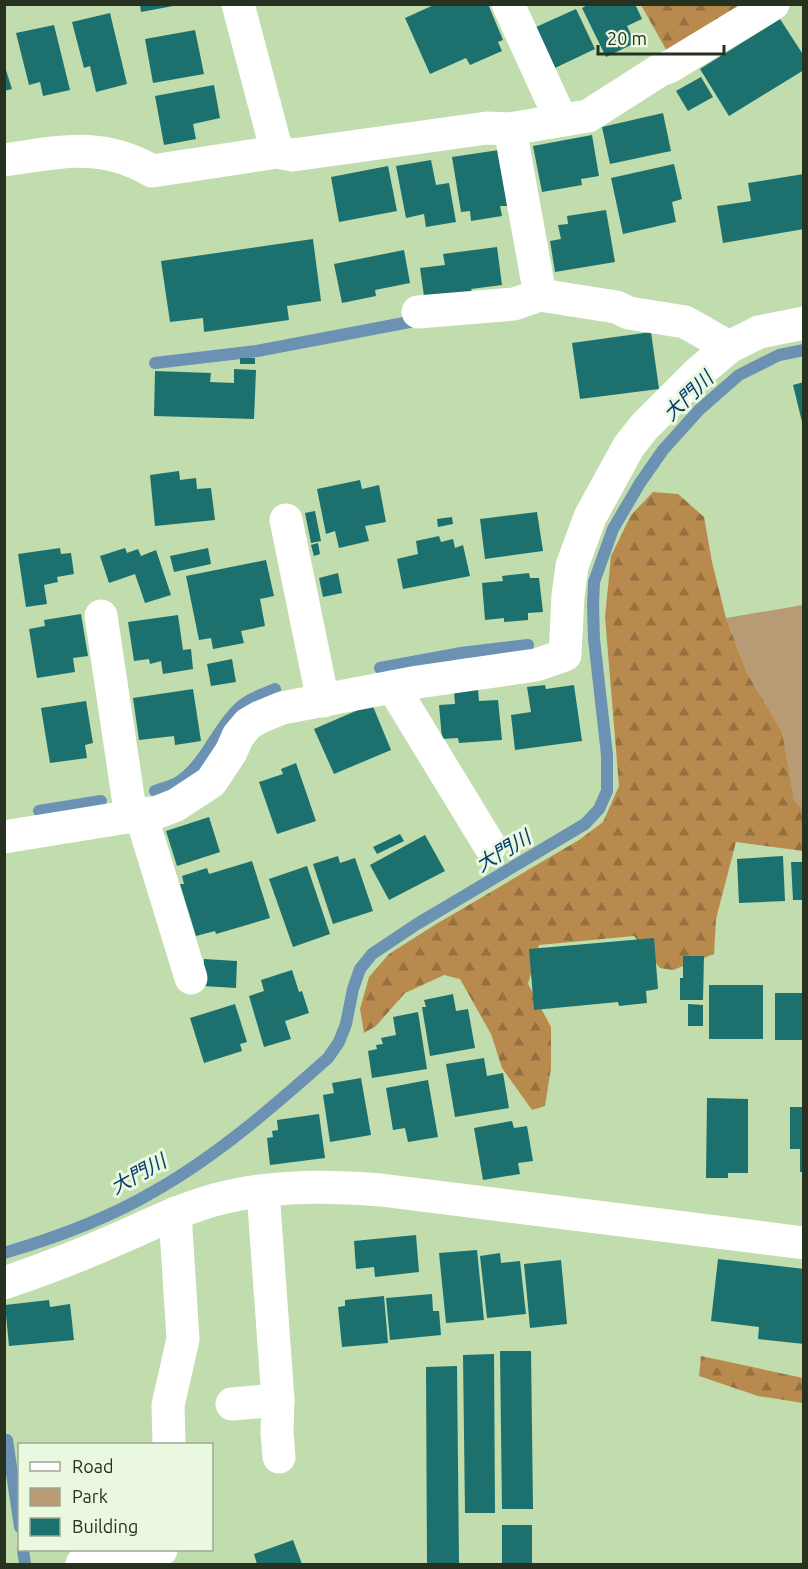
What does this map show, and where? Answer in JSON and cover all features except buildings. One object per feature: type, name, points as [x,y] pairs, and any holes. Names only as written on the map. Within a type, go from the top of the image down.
[{"type":"street","points":[[238,4],[277,152]]},
{"type":"street","points":[[508,4],[561,120]]},
{"type":"street","points":[[4,160],[74,150],[95,150],[139,163],[153,171],[277,152],[292,155],[487,128],[510,129],[588,116],[660,70],[669,67],[773,4]]},
{"type":"street","points":[[510,129],[540,295]]},
{"type":"street","points":[[418,312],[514,304],[540,295],[616,307],[629,313],[685,322],[729,347]]},
{"type":"street","points":[[4,837],[136,816],[176,806],[211,782],[231,752],[238,736],[248,724],[282,708],[393,687],[536,665],[565,655],[572,566],[590,517],[628,446],[698,373],[729,347],[759,332],[804,323]]},
{"type":"street","points":[[286,520],[323,701]]},
{"type":"street","points":[[101,616],[136,816],[191,978]]},
{"type":"street","points":[[393,687],[490,846]]},
{"type":"street","points":[[4,1283],[57,1265],[175,1213],[225,1198],[263,1191],[332,1186],[381,1190],[804,1243]]},
{"type":"street","points":[[263,1191],[278,1400],[279,1457]]},
{"type":"street","points":[[169,1443],[168,1405],[183,1339],[175,1213]]},
{"type":"street","points":[[232,1404],[278,1400]]},
{"type":"street","points":[[82,1564],[155,1551]]},
{"type":"green space","points":[[641,5],[748,5],[668,53]]},
{"type":"green space","points":[[653,492],[678,494],[704,517],[726,618],[748,675],[782,731],[794,800],[803,810],[803,851],[736,842],[716,919],[714,954],[673,970],[660,968],[634,936],[539,945],[528,984],[551,1027],[551,1068],[545,1106],[532,1110],[502,1068],[491,1034],[460,979],[444,975],[405,993],[376,1026],[364,1033],[360,1009],[369,977],[389,954],[579,840],[603,822],[619,786],[605,617],[611,556],[631,515]]},
{"type":"green space","points":[[803,605],[803,810],[794,801],[782,731],[748,675],[726,618]]},
{"type":"green space","points":[[701,1356],[803,1378],[803,1403],[758,1396],[699,1376]]},
{"type":"waterway","points":[[155,363],[257,351],[420,320]]},
{"type":"waterway","name":"大門川","points":[[4,1253],[61,1234],[117,1211],[200,1163],[266,1112],[328,1058],[339,1042],[346,1024],[353,989],[360,969],[372,954],[417,924],[585,824],[599,809],[607,791],[607,755],[594,639],[594,582],[613,529],[663,450],[699,410],[739,375],[779,355],[804,350]]},
{"type":"waterway","points":[[380,668],[461,653],[528,645]]},
{"type":"waterway","points":[[155,791],[187,776],[242,705],[275,689]]},
{"type":"waterway","points":[[39,811],[101,801]]},
{"type":"waterway","points":[[7,1440],[18,1514]]},
{"type":"waterway","points":[[23,1551],[25,1564]]}]
